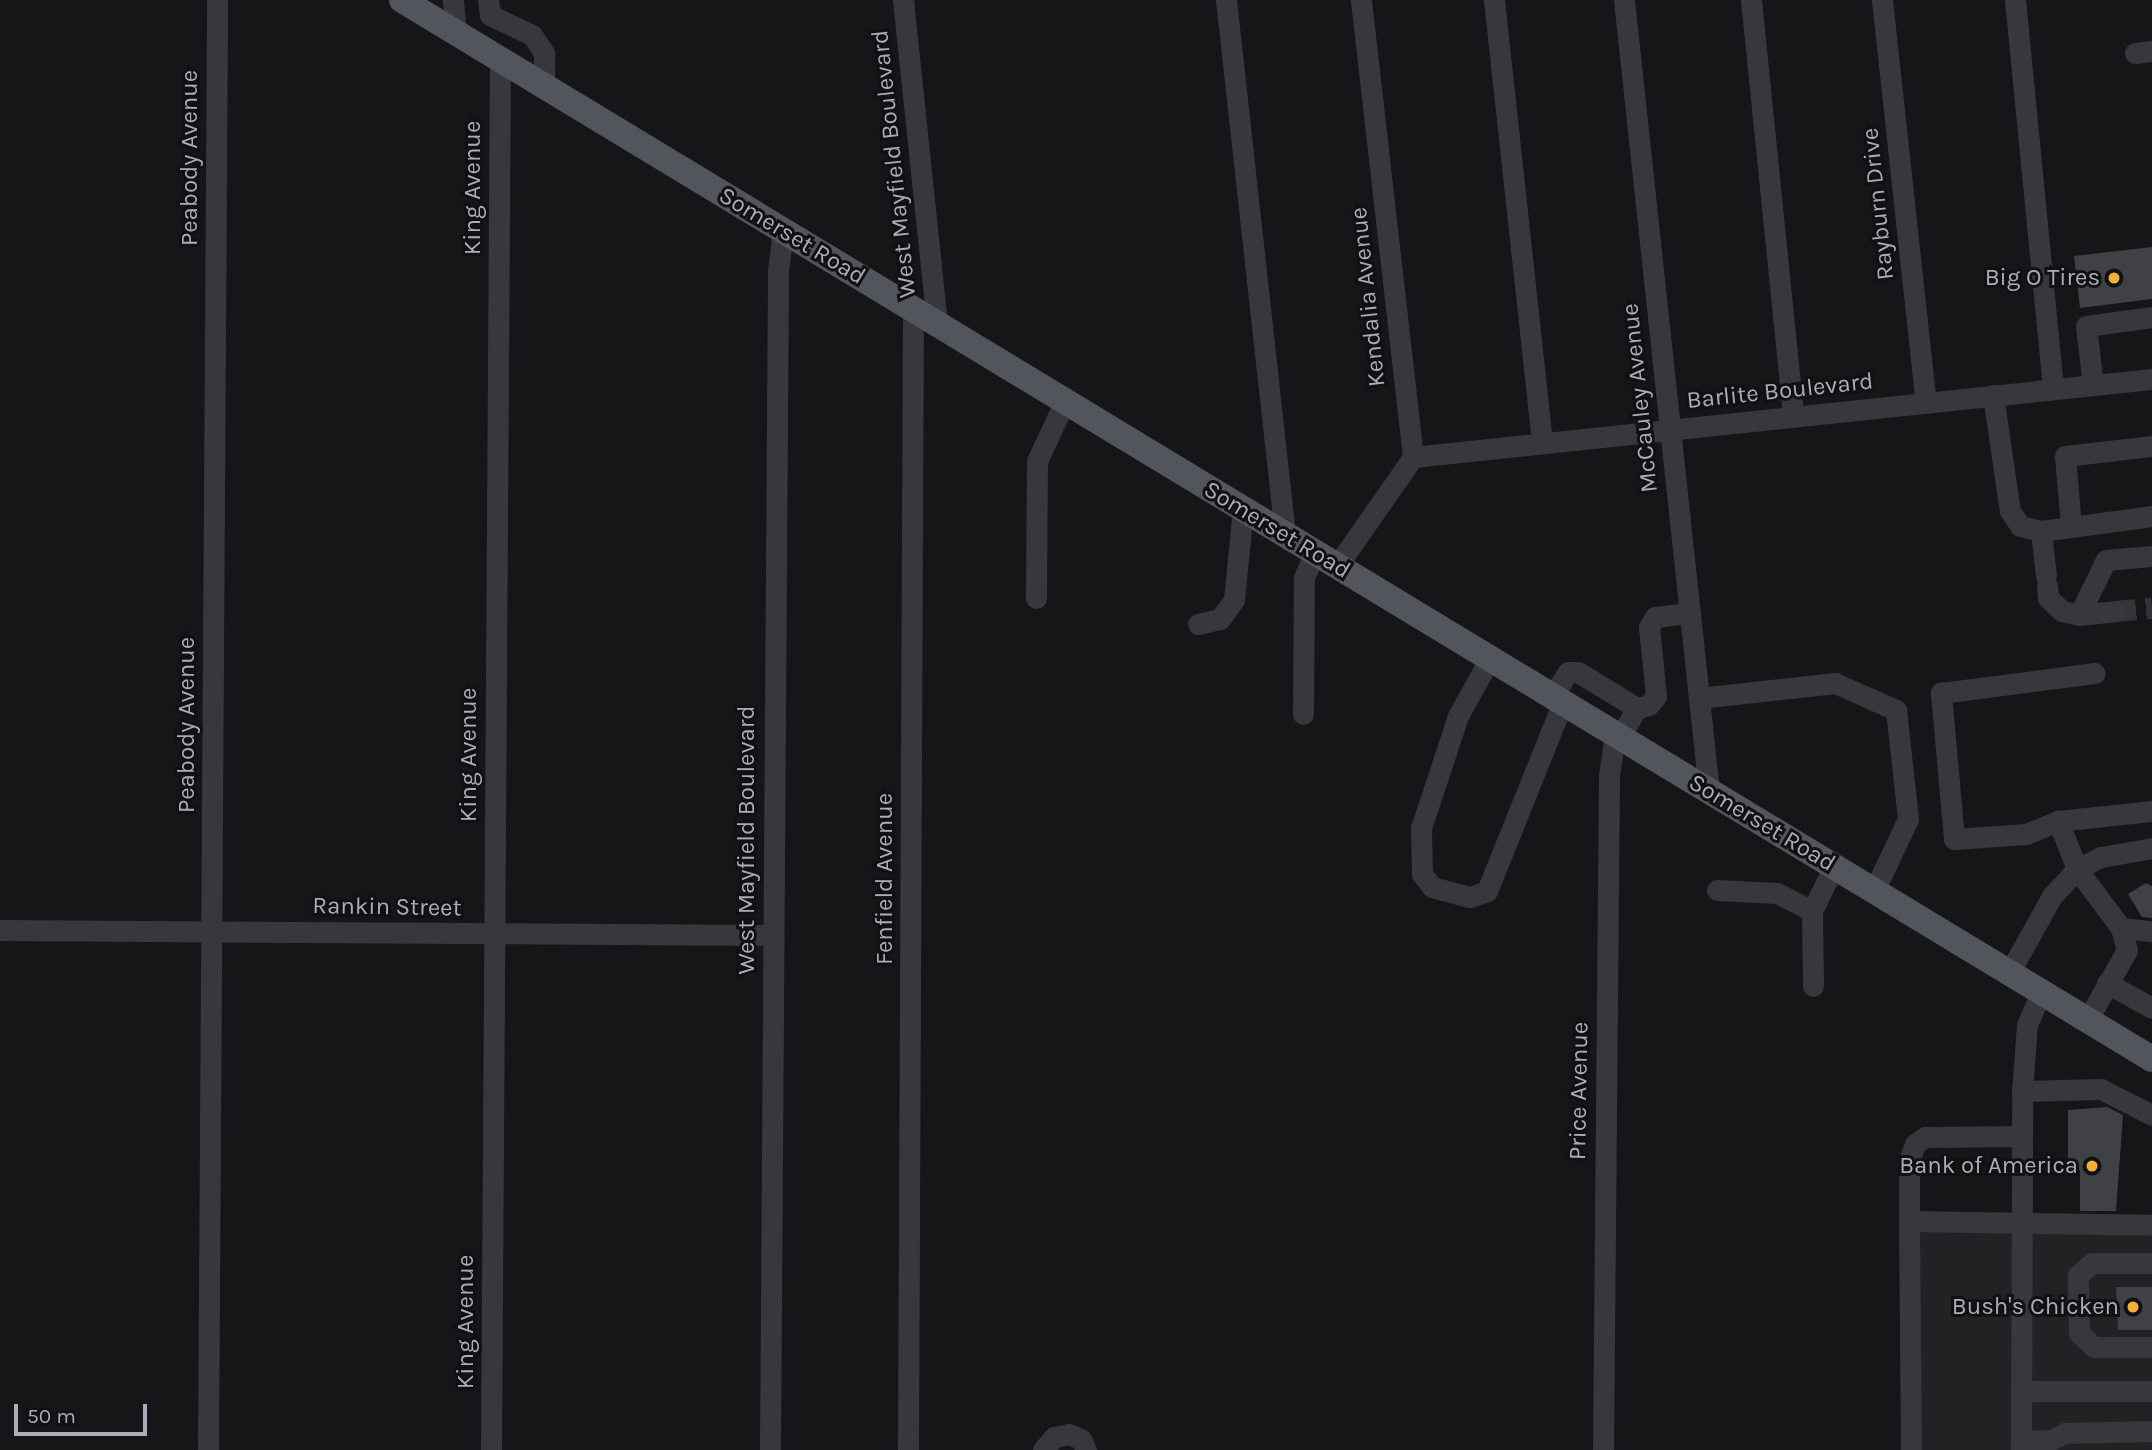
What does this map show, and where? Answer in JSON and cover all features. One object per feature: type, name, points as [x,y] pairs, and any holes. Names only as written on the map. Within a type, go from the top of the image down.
[{"type":"main road","name":"Somerset Road","points":[[402,0],[2152,1059]]},
{"type":"street","name":"Peabody Avenue","points":[[208,1450],[217,0]]},
{"type":"street","points":[[453,0],[456,33]]},
{"type":"street","points":[[488,0],[490,16],[532,35],[544,53],[544,86]]},
{"type":"street","name":"West Mayfield Boulevard","points":[[903,0],[937,323]]},
{"type":"street","points":[[1226,0],[1285,534]]},
{"type":"street","name":"Kendalia Avenue","points":[[1362,0],[1413,457]]},
{"type":"street","points":[[1494,0],[1542,442]]},
{"type":"street","name":"McCauley Avenue","points":[[1624,0],[1709,791]]},
{"type":"street","points":[[1751,0],[1793,416]]},
{"type":"street","name":"Rayburn Drive","points":[[1882,0],[1926,402]]},
{"type":"street","points":[[2015,0],[2053,389]]},
{"type":"street","name":"King Avenue","points":[[491,1450],[500,60]]},
{"type":"street","name":"West Mayfield Boulevard","points":[[769,1450],[778,271],[783,230]]},
{"type":"street","name":"Fenfield Avenue","points":[[908,1450],[913,309]]},
{"type":"street","points":[[2092,385],[2086,326],[2152,317]]},
{"type":"street","name":"Barlite Boulevard","points":[[1413,457],[2152,379]]},
{"type":"street","points":[[1993,395],[2010,511],[2020,526],[2041,531],[2152,516]]},
{"type":"street","points":[[1036,598],[1037,461],[1065,401]]},
{"type":"street","points":[[2071,526],[2065,456],[2152,446]]},
{"type":"street","points":[[1303,714],[1304,579],[1326,559],[1413,457]]},
{"type":"street","points":[[1198,624],[1220,619],[1234,600],[1243,509]]},
{"type":"street","points":[[2041,531],[2048,598],[2079,615],[2115,611]]},
{"type":"street","points":[[2079,615],[2106,560],[2152,556]]},
{"type":"street","points":[[1617,735],[1637,708],[1656,696],[1649,626],[1656,617],[1690,613]]},
{"type":"street","points":[[1490,658],[1458,716],[1421,828],[1422,874],[1432,887],[1470,897],[1487,891],[1568,672],[1578,671],[1637,708]]},
{"type":"street","points":[[2095,674],[1941,693],[1954,839],[2026,834],[2058,821],[2152,811]]},
{"type":"street","points":[[1699,698],[1835,683],[1896,710],[1908,819],[1874,891]]},
{"type":"street","name":"Price Avenue","points":[[1604,1450],[1609,776],[1617,735]]},
{"type":"street","points":[[2058,821],[2077,869],[2121,928],[2127,950],[2088,1019]]},
{"type":"street","points":[[2009,973],[2052,896],[2077,869],[2101,857],[2152,848]]},
{"type":"street","points":[[1813,986],[1812,911],[1834,866]]},
{"type":"street","points":[[1717,890],[1777,893],[1812,911]]},
{"type":"street","points":[[2121,928],[2152,932]]},
{"type":"street","name":"Rankin Street","points":[[0,930],[773,935]]},
{"type":"street","points":[[2107,983],[2152,1008]]},
{"type":"street","points":[[2041,992],[2027,1025],[2022,1091],[2021,1446],[2053,1445],[2065,1433],[2152,1431]]},
{"type":"street","points":[[2022,1091],[2101,1088],[2152,1115]]},
{"type":"street","points":[[1911,1450],[1909,1161],[1915,1144],[1925,1137],[2022,1136]]},
{"type":"street","points":[[1909,1221],[2145,1225]]},
{"type":"street","points":[[2152,1263],[2092,1263],[2078,1275],[2079,1334],[2094,1347],[2152,1347]]},
{"type":"street","points":[[2021,1391],[2152,1391]]},
{"type":"street","points":[[1043,1450],[1054,1437],[1069,1434],[1081,1439],[1086,1450]]},
{"type":"shaded area","points":[[1901,1229],[2152,1230],[2152,1450],[1907,1450]]},
{"type":"building","name":"Big O Tires","points":[[2152,247],[2152,299],[2080,308],[2074,256]]},
{"type":"building","points":[[2146,883],[2152,886],[2152,918],[2142,917],[2128,894]]},
{"type":"building","name":"Bank of America","points":[[2107,1107],[2123,1115],[2116,1211],[2080,1211],[2080,1170],[2068,1170],[2068,1110]]},
{"type":"building","name":"Bush's Chicken","points":[[2116,1287],[2152,1287],[2152,1330],[2118,1330]]},
{"type":"tunnel","points":[[2115,611],[2152,608]]},
{"type":"place","name":"Big O Tires","points":[[2114,278]]},
{"type":"place","name":"Bank of America","points":[[2092,1166]]},
{"type":"place","name":"Bush's Chicken","points":[[2133,1307]]}]
